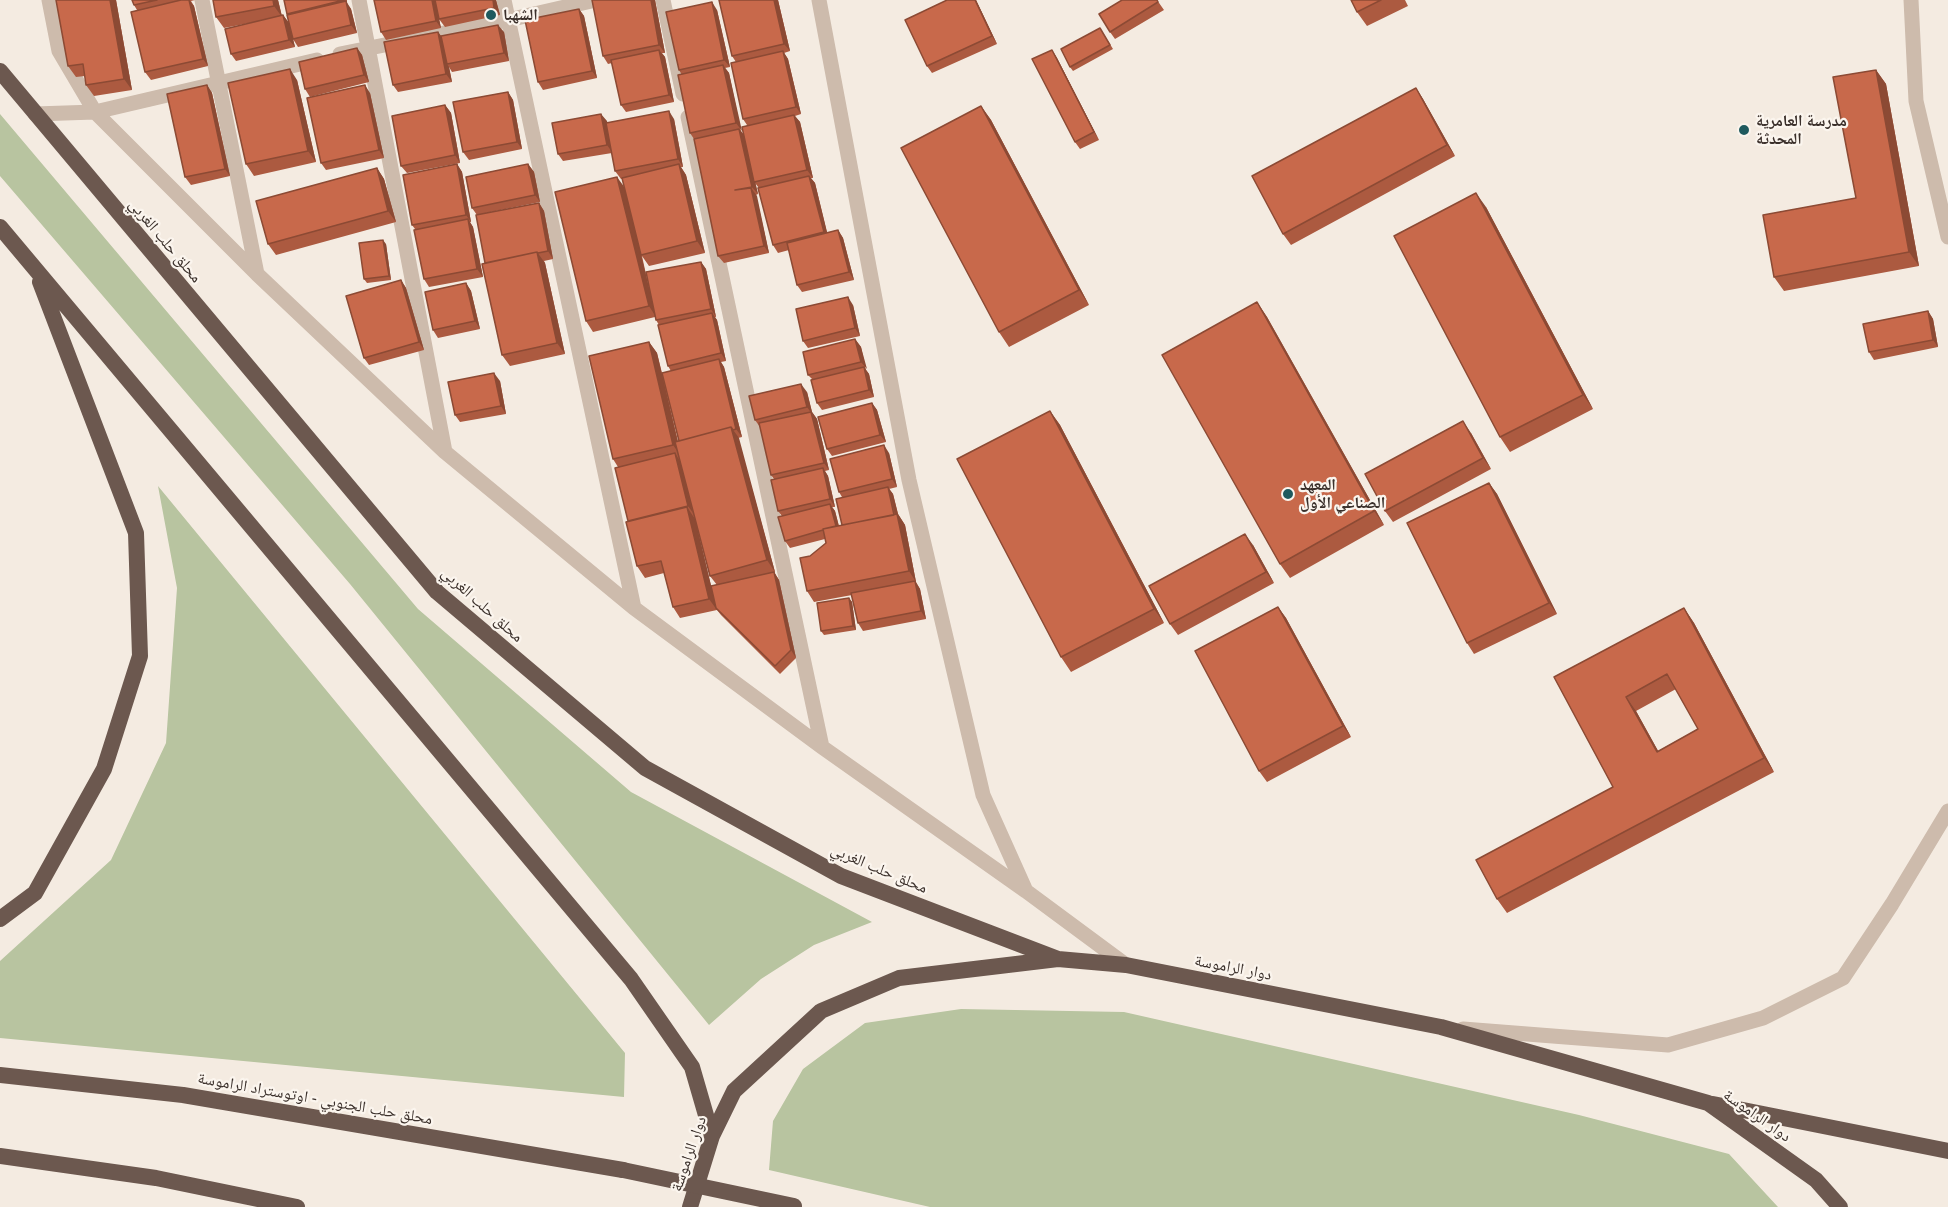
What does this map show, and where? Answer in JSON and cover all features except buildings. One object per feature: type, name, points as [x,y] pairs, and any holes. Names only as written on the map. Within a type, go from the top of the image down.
[{"type":"highway","name":"محلق حلب الغربي","points":[[0,71],[437,592],[645,768],[842,876],[1058,959]]},
{"type":"highway","points":[[0,227],[631,979],[692,1067],[712,1136]]},
{"type":"highway","points":[[0,919],[35,893],[104,769],[140,656],[136,533],[35,270]]},
{"type":"highway","name":"دوار الراموسة","points":[[690,1207],[712,1136],[734,1091],[821,1011],[899,978],[1058,959],[1126,964],[1441,1027],[1708,1103],[1816,1180],[1840,1207]]},
{"type":"highway","name":"محلق حلب الجنوبي - اوتوستراد الراموسة","points":[[0,1075],[183,1095],[622,1170],[796,1207]]},
{"type":"highway","points":[[1708,1103],[1948,1151]]},
{"type":"highway","points":[[0,1156],[156,1178],[297,1207]]},
{"type":"street","points":[[49,0],[59,51],[95,112],[257,274],[445,452],[634,608],[822,747],[1126,964]]},
{"type":"street","points":[[202,0],[257,274]]},
{"type":"street","points":[[359,0],[445,452]]},
{"type":"street","points":[[504,0],[634,608]]},
{"type":"street","points":[[34,114],[95,112],[368,47],[508,20],[596,0]]},
{"type":"street","points":[[663,0],[822,747]]},
{"type":"street","points":[[819,0],[914,503],[983,795],[1026,891]]},
{"type":"street","points":[[1911,0],[1916,101],[1948,237]]},
{"type":"street","points":[[1441,1027],[1668,1045],[1763,1018],[1843,978],[1892,904],[1948,811]]},
{"type":"green space","points":[[0,114],[418,609],[631,792],[872,922],[814,945],[761,979],[709,1025],[350,584],[0,176]]},
{"type":"green space","points":[[158,486],[625,1053],[624,1097],[0,1038],[0,961],[111,860],[166,743],[177,588]]},
{"type":"green space","points":[[961,1009],[1124,1012],[1579,1115],[1729,1154],[1778,1207],[930,1207],[769,1170],[773,1121],[803,1069],[865,1023]]},
{"type":"place","name":"الشهبا","points":[[491,15]]},
{"type":"place","name":"مدرسة العامرية المحدثة","points":[[1744,130]]},
{"type":"place","name":"المعهد الصناعي الأول","points":[[1288,494]]}]
